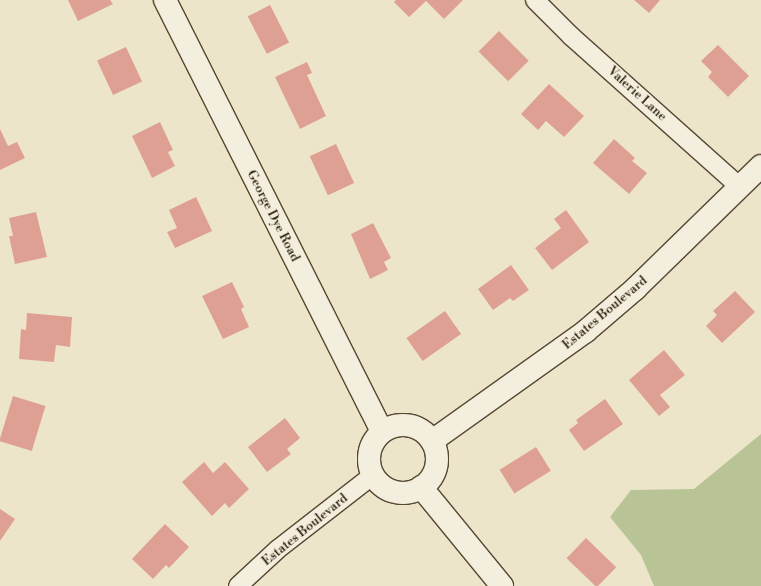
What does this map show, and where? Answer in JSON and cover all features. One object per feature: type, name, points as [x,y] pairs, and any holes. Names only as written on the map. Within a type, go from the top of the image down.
[{"type":"street","name":"George Dye Road","points":[[165,0],[382,432]]},
{"type":"street","name":"Valerie Lane","points":[[535,0],[577,41],[740,187]]},
{"type":"street","name":"Estates Boulevard","points":[[432,441],[586,331],[635,289],[761,166]]},
{"type":"street","points":[[399,425],[409,425],[426,433],[432,441],[437,461],[429,480],[421,487],[413,491],[394,492],[386,488],[373,475],[369,457],[373,443],[382,432],[399,425]]},
{"type":"street","name":"Estates Boulevard","points":[[238,586],[278,549],[373,475]]},
{"type":"street","points":[[421,487],[502,586]]},
{"type":"green space","points":[[761,434],[761,586],[654,586],[641,555],[610,517],[631,490],[694,489]]},
{"type":"building","points":[[68,0],[110,0],[113,4],[78,21]]},
{"type":"building","points":[[396,0],[463,0],[444,19],[426,1],[409,17],[394,2]]},
{"type":"building","points":[[634,0],[660,0],[649,13]]},
{"type":"building","points":[[270,5],[289,42],[267,54],[248,16]]},
{"type":"building","points":[[499,31],[529,61],[508,81],[478,52]]},
{"type":"building","points":[[718,45],[749,76],[728,97],[708,77],[712,72],[701,61]]},
{"type":"building","points":[[126,47],[142,81],[113,95],[97,61]]},
{"type":"building","points":[[307,62],[312,73],[307,75],[326,116],[300,129],[275,77]]},
{"type":"building","points":[[549,84],[584,116],[564,137],[546,121],[538,130],[521,114]]},
{"type":"building","points":[[160,122],[173,150],[168,152],[175,166],[152,178],[132,136]]},
{"type":"building","points":[[0,129],[8,146],[17,142],[25,158],[0,170]]},
{"type":"building","points":[[614,139],[635,158],[632,161],[647,173],[629,194],[593,163]]},
{"type":"building","points":[[336,144],[354,183],[328,195],[310,156]]},
{"type":"building","points":[[196,197],[212,231],[175,248],[167,232],[177,228],[169,210]]},
{"type":"building","points":[[566,210],[589,242],[552,270],[535,248],[561,228],[554,219]]},
{"type":"building","points":[[36,212],[47,257],[15,264],[9,236],[13,236],[9,218]]},
{"type":"building","points":[[373,223],[391,258],[384,262],[388,270],[370,279],[351,234]]},
{"type":"building","points":[[511,265],[529,290],[513,301],[510,298],[493,310],[478,289]]},
{"type":"building","points":[[232,282],[244,307],[241,309],[249,327],[223,339],[202,296]]},
{"type":"building","points":[[735,291],[755,312],[722,343],[706,326],[717,315],[713,311]]},
{"type":"building","points":[[445,311],[461,334],[423,361],[406,338]]},
{"type":"building","points":[[27,313],[72,317],[70,347],[56,345],[54,362],[19,359],[21,329],[26,330]]},
{"type":"building","points":[[664,350],[685,375],[660,395],[670,407],[659,416],[629,380]]},
{"type":"building","points":[[13,396],[46,406],[32,451],[0,441]]},
{"type":"building","points":[[605,399],[623,424],[584,451],[569,430],[578,423],[576,420]]},
{"type":"building","points":[[285,418],[300,438],[287,449],[291,454],[267,472],[248,447]]},
{"type":"building","points":[[536,447],[551,471],[514,494],[500,470]]},
{"type":"building","points":[[204,462],[213,473],[225,462],[249,489],[229,508],[225,503],[212,516],[182,482]]},
{"type":"building","points":[[0,509],[15,519],[0,541]]},
{"type":"building","points":[[165,524],[189,547],[169,568],[166,565],[153,579],[132,559]]},
{"type":"building","points":[[586,538],[616,567],[598,586],[595,586],[567,558]]}]
